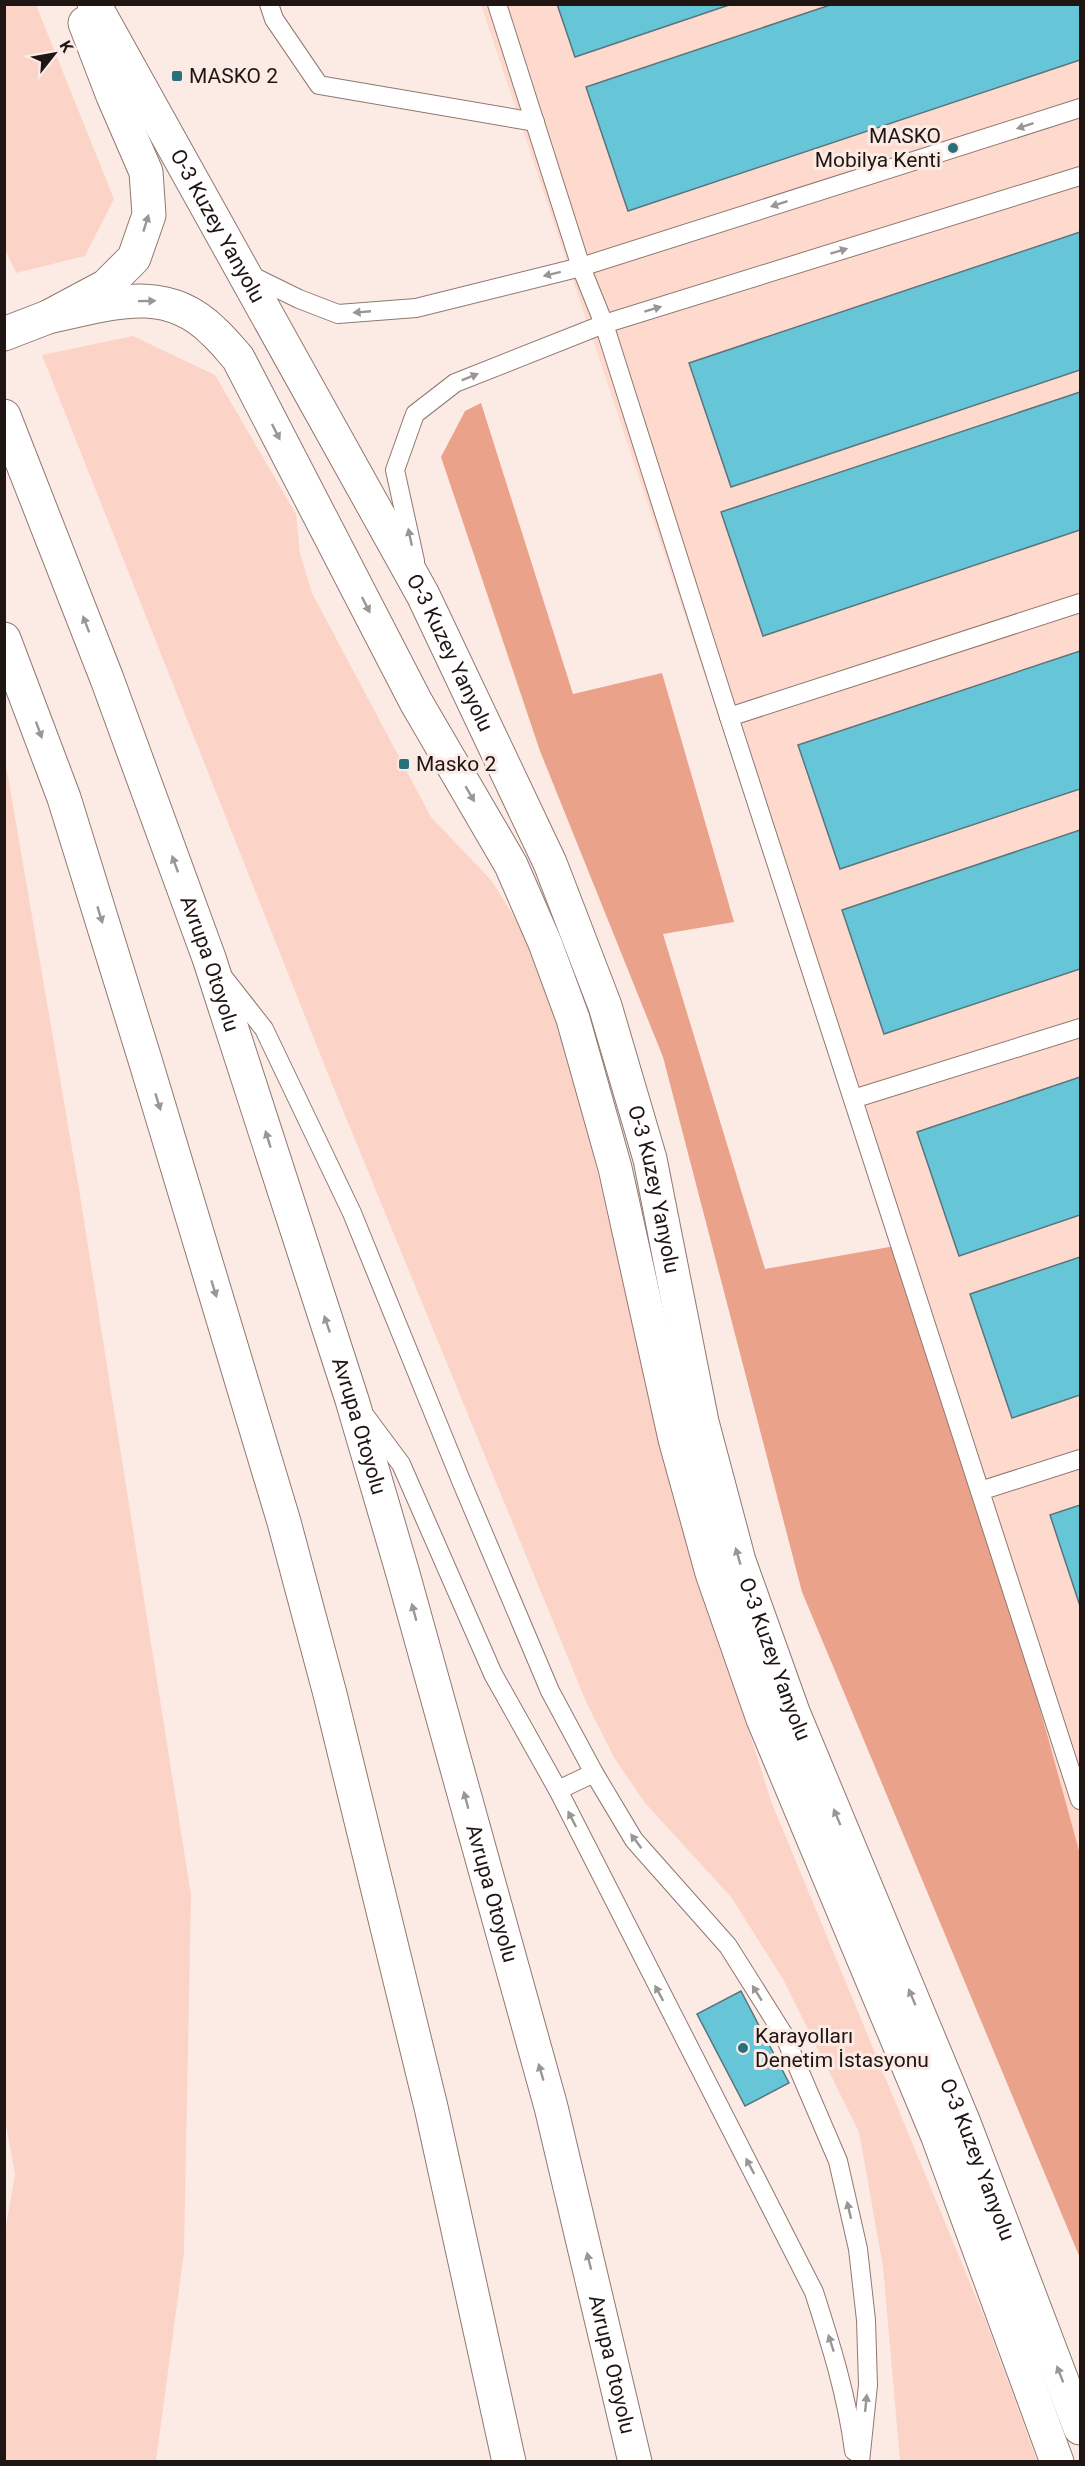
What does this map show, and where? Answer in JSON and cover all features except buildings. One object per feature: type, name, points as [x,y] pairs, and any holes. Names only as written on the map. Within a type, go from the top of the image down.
[{"type":"main road","points":[[4,334],[48,317],[106,286],[134,258],[149,215],[146,172],[113,96],[78,4]]},
{"type":"main road","name":"O-3 Kuzey Yanyolu","points":[[94,4],[423,595],[550,863],[605,1005],[650,1159],[702,1422],[739,1561],[793,1712],[964,2122],[1080,2428]]},
{"type":"main road","name":"O-3 Kuzey Yanyolu","points":[[48,317],[126,301],[158,300],[183,309],[212,329],[238,358],[416,702],[511,865],[545,944],[573,1019],[615,1168],[675,1439],[712,1573],[763,1719],[938,2137],[1057,2462]]},
{"type":"main road","name":"Avrupa Otoyolu","points":[[4,416],[107,679],[209,958],[352,1400],[403,1574],[551,2107],[635,2462]]},
{"type":"main road","points":[[4,639],[20,675],[64,798],[287,1533],[330,1694],[428,2095],[509,2462]]},
{"type":"lane","points":[[269,4],[273,19],[319,85],[535,122]]},
{"type":"lane","points":[[497,4],[581,267],[604,324],[1080,1800]]},
{"type":"lane","points":[[245,273],[299,299],[338,314],[416,308],[581,267],[1080,108]]},
{"type":"lane","points":[[423,595],[396,470],[416,414],[455,383],[604,324],[1080,176]]},
{"type":"lane","points":[[729,717],[1080,603]]},
{"type":"lane","points":[[209,958],[264,1029],[352,1213],[550,1691],[594,1773],[634,1840],[728,1946],[784,2035],[838,2161],[858,2249],[866,2320],[868,2385],[860,2462]]},
{"type":"lane","points":[[853,1099],[1080,1028]]},
{"type":"lane","points":[[352,1400],[401,1464],[493,1674],[558,1790],[814,2292],[837,2361],[849,2415],[855,2462]]},
{"type":"lane","points":[[980,1491],[1080,1459]]},
{"type":"lane","points":[[558,1790],[594,1773]]},
{"type":"shaded area","points":[[4,5],[36,5],[114,199],[85,256],[16,273],[4,247]]},
{"type":"shaded area","name":"MASKO Mobilya Kenti","points":[[481,5],[1080,5],[1080,1854],[993,1538]]},
{"type":"shaded area","points":[[133,336],[215,375],[296,514],[300,553],[312,593],[431,817],[491,880],[518,923],[562,1022],[669,1477],[771,1801],[985,2319],[1037,2461],[900,2461],[883,2267],[859,2132],[783,1979],[731,1897],[645,1803],[615,1759],[587,1704],[328,1074],[42,355]]},
{"type":"shaded area","points":[[481,403],[573,694],[662,673],[734,922],[663,934],[765,1269],[895,1246],[993,1538],[1080,1854],[1080,2258],[802,1592],[663,1057],[540,751],[441,457],[465,411]]},
{"type":"shaded area","points":[[5,759],[78,1183],[191,1895],[184,2252],[156,2461],[5,2461],[4,2238],[15,2174],[4,2114]]},
{"type":"place","name":"MASKO 2","points":[[177,76]]},
{"type":"place","name":"MASKO Mobilya Kenti","points":[[953,148]]},
{"type":"place","name":"Masko 2","points":[[404,764]]},
{"type":"place","name":"Karayolları Denetim İstasyonu","points":[[743,2048]]}]
